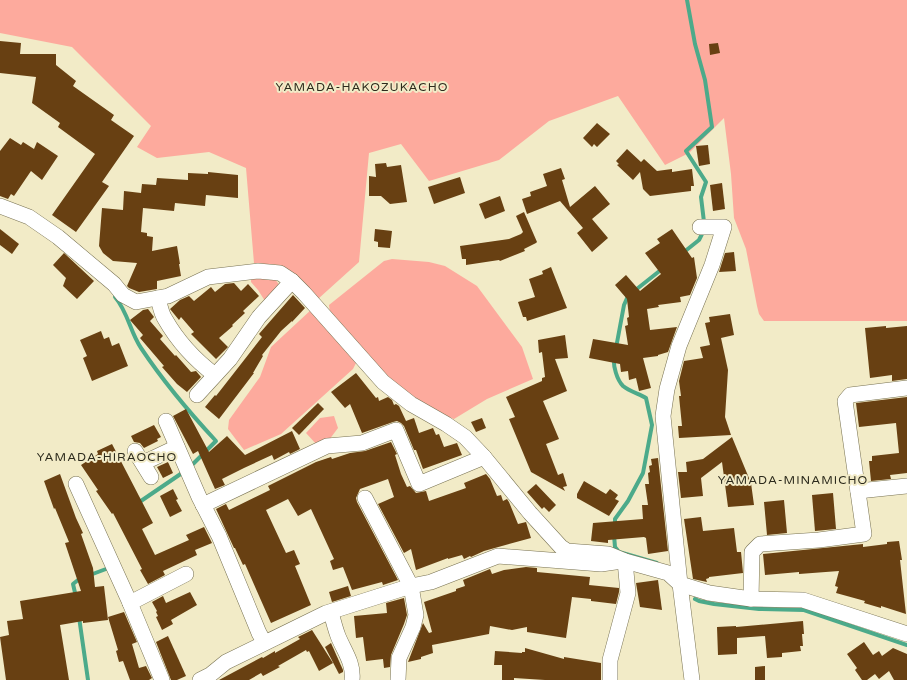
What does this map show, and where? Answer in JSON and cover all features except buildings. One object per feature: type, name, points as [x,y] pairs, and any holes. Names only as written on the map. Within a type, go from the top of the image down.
[{"type":"street","points":[[0,206],[29,217],[58,237],[114,284],[123,296],[136,302],[168,296],[208,277],[258,271],[280,273],[292,281],[304,293],[383,382],[411,404],[465,437],[484,457],[560,547],[567,551],[608,554],[625,561],[668,573],[680,584],[709,593],[751,599],[803,600],[907,634]]},
{"type":"street","points":[[692,680],[680,584],[663,416],[667,389],[679,346],[712,265],[724,226],[704,227]]},
{"type":"street","points":[[197,395],[230,359],[259,317],[292,281]]},
{"type":"street","points":[[158,298],[164,318],[180,341],[202,365],[215,375]]},
{"type":"street","points":[[751,599],[752,552],[760,544],[819,540],[864,534],[845,401],[850,395],[907,388]]},
{"type":"street","points":[[166,421],[203,505],[219,536],[264,642]]},
{"type":"street","points":[[203,505],[327,446],[362,443],[396,430],[418,484],[484,457]]},
{"type":"street","points":[[143,463],[177,447]]},
{"type":"street","points":[[135,450],[151,477]]},
{"type":"street","points":[[76,484],[130,603],[162,680]]},
{"type":"street","points":[[858,491],[907,486]]},
{"type":"street","points":[[365,498],[411,586],[416,615],[399,658],[398,680]]},
{"type":"street","points":[[200,680],[210,675],[226,662],[264,642],[326,613],[411,586],[431,582],[498,556],[601,564],[625,561]]},
{"type":"street","points":[[610,680],[610,660],[628,593],[625,561]]},
{"type":"street","points":[[130,603],[186,574]]},
{"type":"street","points":[[331,612],[337,635],[353,669],[352,680]]},
{"type":"shaded area","points":[[0,0],[907,0],[907,321],[764,321],[759,314],[757,306],[746,249],[734,218],[731,174],[724,118],[689,153],[665,165],[618,96],[549,121],[499,160],[429,181],[401,144],[369,153],[359,262],[318,299],[280,265],[254,263],[246,168],[209,152],[157,158],[137,147],[151,126],[72,47],[0,33]]},
{"type":"shaded area","points":[[392,259],[429,262],[445,266],[477,286],[522,347],[533,379],[487,399],[454,419],[426,408],[397,385],[368,356],[330,313],[329,305],[384,261]]},
{"type":"shaded area","points":[[251,277],[275,279],[280,286],[265,301],[251,282]]},
{"type":"shaded area","points":[[312,309],[357,361],[353,369],[281,434],[244,450],[228,429],[229,420],[260,377],[271,347]]},
{"type":"shaded area","points":[[334,416],[338,428],[329,440],[317,445],[306,433],[320,418]]},
{"type":"waterway","points":[[684,252],[699,240],[703,232],[704,222],[701,197],[706,182],[686,151],[712,127],[705,80],[695,44],[687,0]]},
{"type":"waterway","points":[[616,348],[624,305],[628,296],[662,269]]},
{"type":"waterway","points":[[115,297],[123,309],[137,342],[149,360],[196,419],[216,441],[190,467]]},
{"type":"waterway","points":[[614,358],[616,373],[623,386],[646,398],[652,425],[643,473],[628,501],[615,519],[615,526]]},
{"type":"waterway","points":[[138,503],[185,471]]},
{"type":"waterway","points":[[614,535],[615,547],[619,552],[657,563]]},
{"type":"waterway","points":[[90,575],[106,569]]},
{"type":"waterway","points":[[76,597],[73,584],[81,578]]},
{"type":"waterway","points":[[695,599],[714,604],[759,609],[804,610],[907,645]]},
{"type":"waterway","points":[[79,617],[88,680]]},
{"type":"district","name":"YAMADA-HAKOZUKACHO","points":[[362,87]]},
{"type":"district","name":"YAMADA-HIRAOCHO","points":[[107,457]]},
{"type":"district","name":"YAMADA-MINAMICHO","points":[[793,480]]}]
